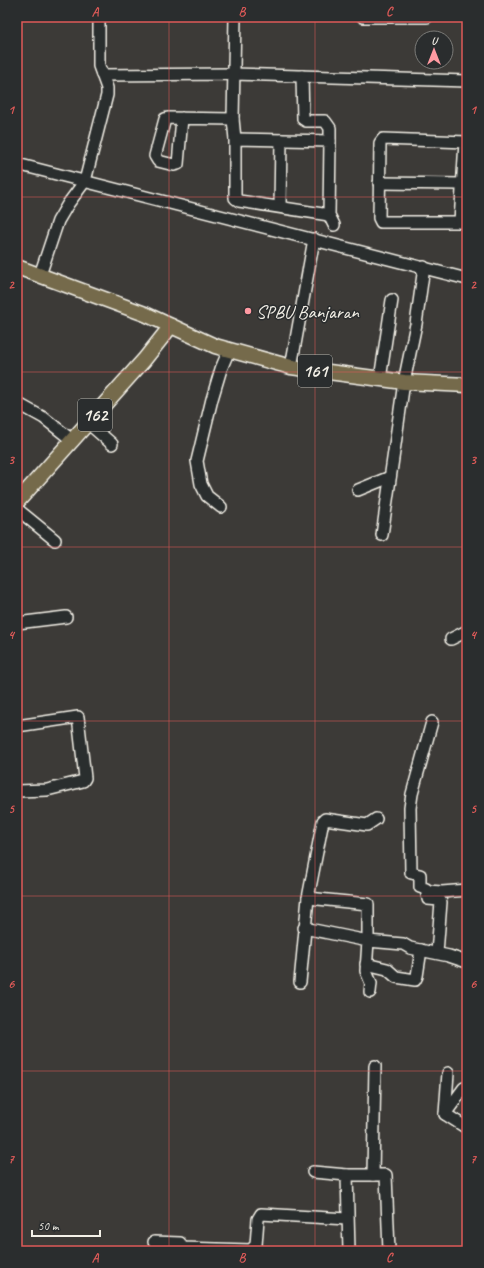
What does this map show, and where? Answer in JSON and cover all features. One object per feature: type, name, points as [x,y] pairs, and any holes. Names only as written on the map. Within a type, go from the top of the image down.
[{"type":"main road","name":"161","points":[[17,268],[145,314],[229,350],[291,367],[404,382],[467,385]]},
{"type":"main road","name":"162","points":[[17,502],[73,441],[171,326]]},
{"type":"street","points":[[40,275],[58,221],[68,204],[85,181],[107,95],[107,88],[102,75],[99,59],[99,17]]},
{"type":"street","points":[[235,17],[233,119],[235,139],[236,198],[239,201],[280,206],[332,220],[330,128],[325,121],[306,121],[303,119],[302,76]]},
{"type":"street","points":[[363,17],[427,17]]},
{"type":"street","points":[[102,75],[233,74],[467,81]]},
{"type":"street","points":[[182,118],[233,119]]},
{"type":"street","points":[[235,139],[330,141]]},
{"type":"street","points":[[383,139],[466,142],[462,184],[463,222],[381,222],[379,218],[379,183],[380,143],[383,139]]},
{"type":"street","points":[[280,206],[281,140]]},
{"type":"street","points":[[17,164],[467,279]]},
{"type":"street","points":[[379,183],[462,184]]},
{"type":"street","points":[[291,367],[314,239]]},
{"type":"street","points":[[382,535],[404,382],[416,324],[424,267]]},
{"type":"street","points":[[380,379],[392,300]]},
{"type":"street","points":[[221,507],[207,496],[201,484],[197,461],[212,399],[221,369],[229,350]]},
{"type":"street","points":[[17,403],[44,418],[73,441]]},
{"type":"street","points":[[88,423],[112,444]]},
{"type":"street","points":[[358,490],[390,477]]},
{"type":"street","points":[[17,509],[55,540]]},
{"type":"street","points":[[17,624],[66,617]]},
{"type":"street","points":[[451,638],[467,631]]},
{"type":"street","points":[[17,726],[78,717],[85,778],[83,781],[52,789],[17,791]]},
{"type":"street","points":[[432,722],[412,794],[410,808],[411,873],[420,874],[420,887],[427,891],[442,892],[467,890]]},
{"type":"street","points":[[300,982],[308,898],[324,821],[325,819],[366,825],[372,824],[376,819]]},
{"type":"street","points":[[427,891],[428,899],[439,900],[441,902],[437,953]]},
{"type":"street","points":[[308,898],[368,904],[368,941],[366,964],[367,974],[371,983],[370,992]]},
{"type":"street","points":[[304,928],[368,941],[403,944],[410,948],[437,953],[465,961]]},
{"type":"street","points":[[366,964],[387,969],[396,977],[414,980],[417,976],[421,950]]},
{"type":"street","points":[[373,1175],[375,1066]]},
{"type":"street","points":[[445,1114],[448,1073]]},
{"type":"street","points":[[445,1114],[464,1088]]},
{"type":"street","points":[[445,1114],[467,1128]]},
{"type":"street","points":[[313,1172],[347,1175],[386,1175],[389,1251]]},
{"type":"street","points":[[347,1175],[349,1251]]},
{"type":"street","points":[[154,1242],[180,1243],[182,1249],[251,1250],[256,1245],[258,1219],[262,1214],[347,1219]]},
{"type":"place","name":"SPBU Banjaran","points":[[248,311]]}]
